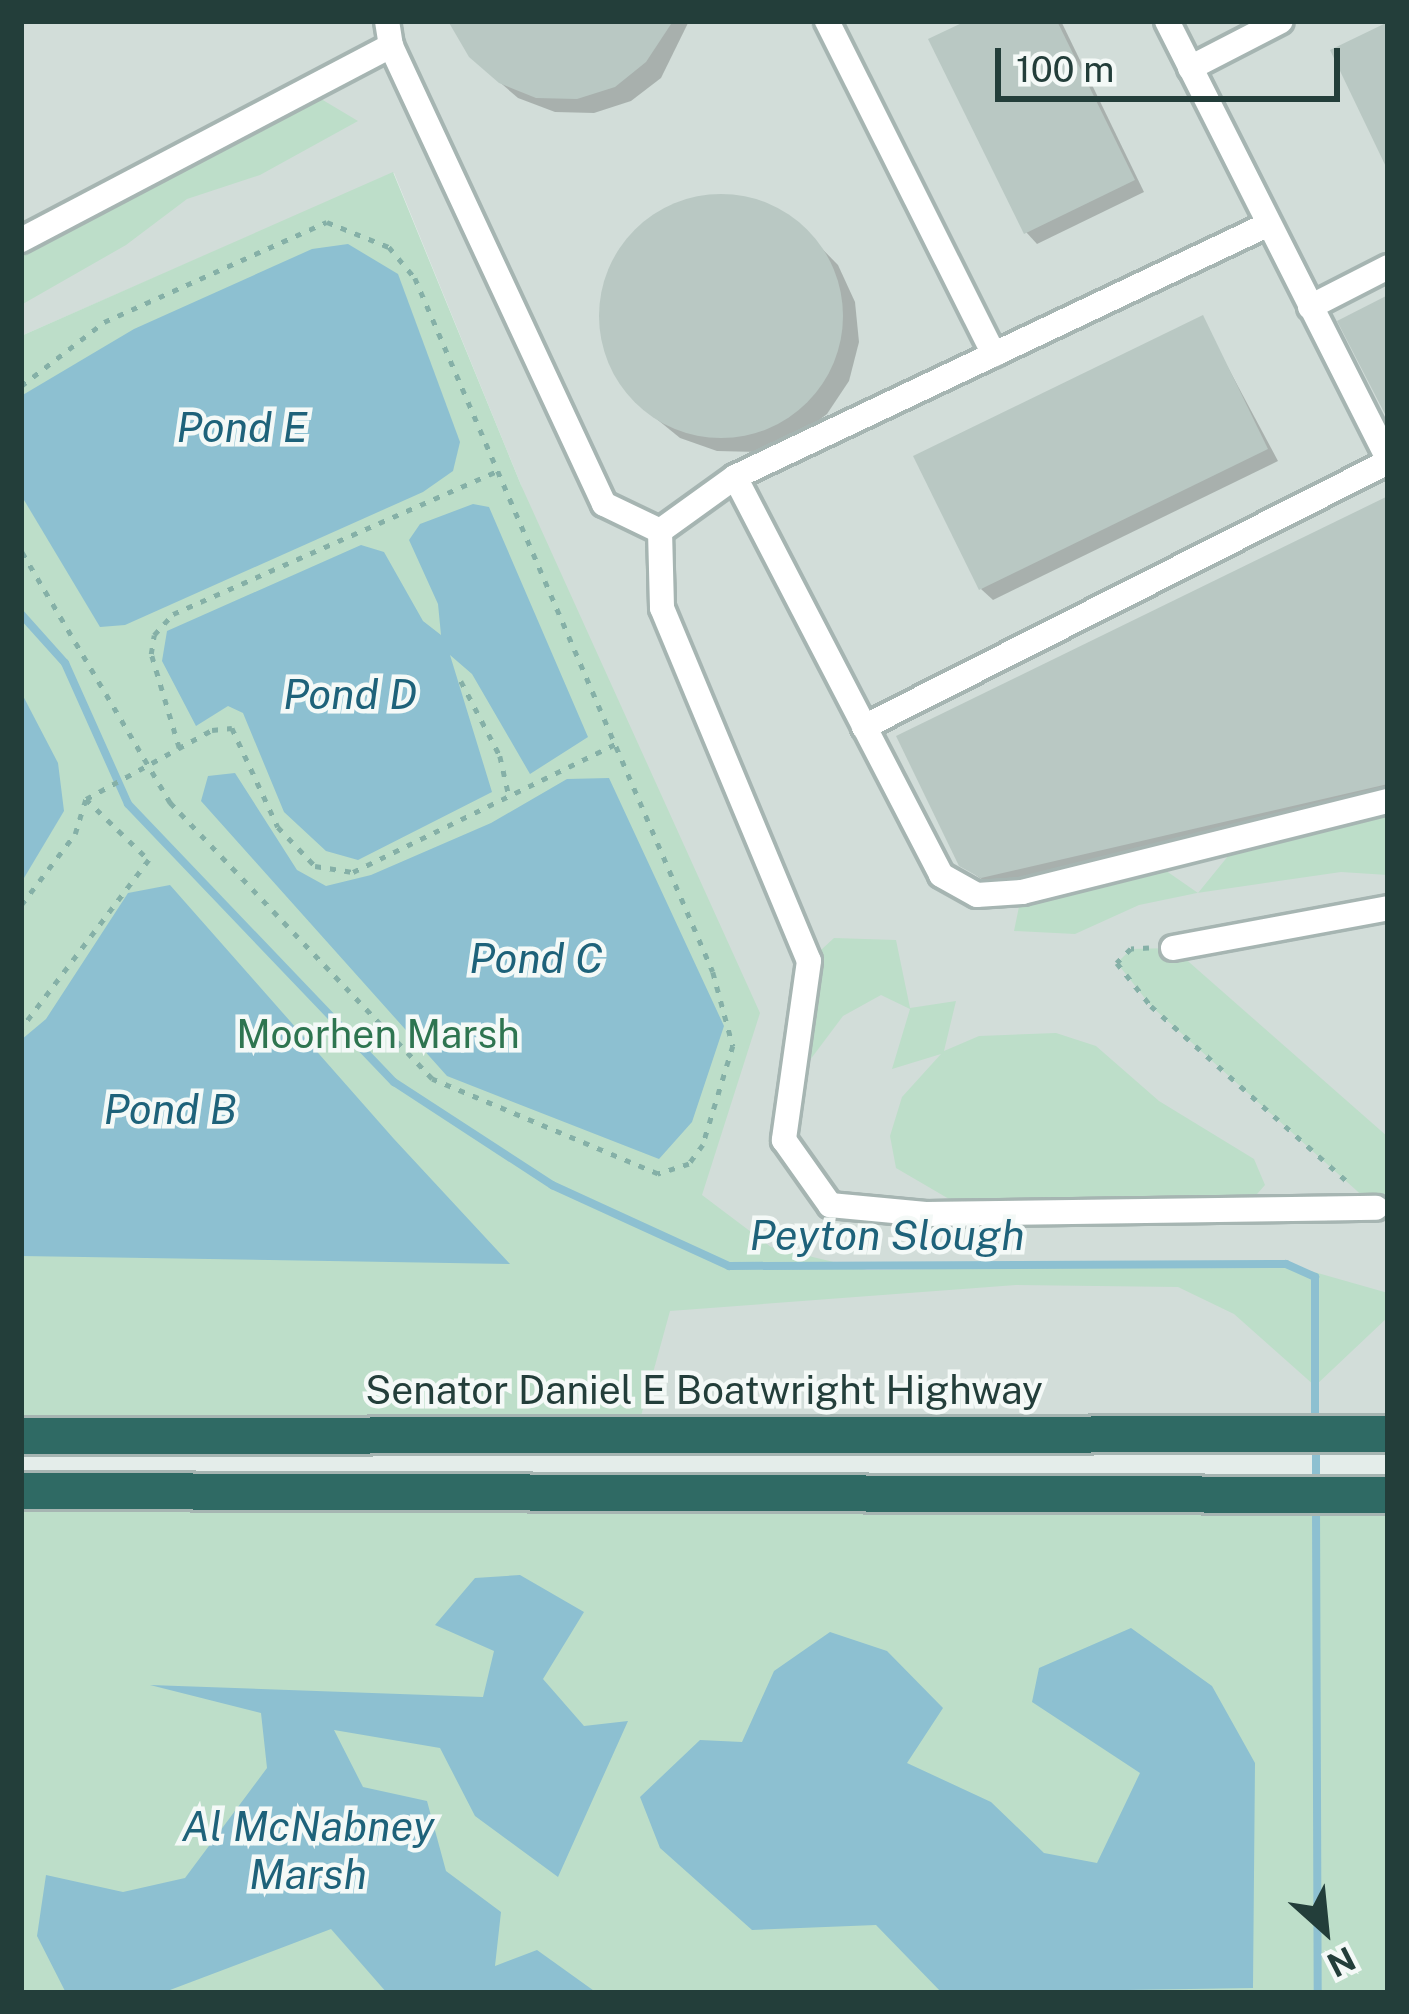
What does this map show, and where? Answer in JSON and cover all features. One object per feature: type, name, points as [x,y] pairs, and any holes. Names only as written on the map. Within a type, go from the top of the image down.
[{"type":"highway","name":"Senator Daniel E Boatwright Highway","points":[[21,1436],[1388,1434]]},
{"type":"highway","points":[[21,1491],[1371,1495]]},
{"type":"street","points":[[827,21],[994,354]]},
{"type":"street","points":[[864,727],[1388,460],[1166,21]]},
{"type":"street","points":[[1190,68],[1281,21]]},
{"type":"street","points":[[21,240],[389,33],[604,505],[660,531]]},
{"type":"street","points":[[660,531],[735,477],[1269,224]]},
{"type":"street","points":[[1310,307],[1388,267]]},
{"type":"street","points":[[735,477],[940,875],[976,895],[1022,892],[1388,800]]},
{"type":"street","points":[[660,531],[662,608],[808,961],[784,1140],[830,1205],[926,1214],[1376,1208]]},
{"type":"street","points":[[1173,947],[1388,908]]},
{"type":"path","points":[[21,386],[104,322],[327,222],[356,227],[389,247],[415,278],[496,472],[620,742],[713,972],[734,1046],[703,1144],[689,1163],[658,1174],[433,1079],[170,803],[21,551]]},
{"type":"path","points":[[178,748],[151,654],[154,634],[173,614],[496,472]]},
{"type":"path","points":[[461,681],[500,756],[509,796]]},
{"type":"path","points":[[21,905],[75,834],[86,799],[178,748],[232,728],[278,827],[332,873],[373,866],[620,742]]},
{"type":"path","points":[[21,1029],[149,860],[86,799]]},
{"type":"path","points":[[1173,947],[1131,949],[1117,963],[1151,1006],[1376,1208]]},
{"type":"shaded area","points":[[21,21],[1388,21],[1388,1434],[637,1431],[689,1236],[521,485],[394,173],[21,336]]},
{"type":"green space","points":[[306,90],[358,121],[260,175],[187,199],[126,245],[21,305],[21,240]]},
{"type":"green space","name":"Moorhen Marsh","points":[[393,172],[521,485],[760,1013],[702,1195],[771,1247],[867,1270],[1286,1264],[1388,1293],[1388,1317],[1315,1386],[1234,1314],[1178,1287],[1016,1285],[670,1311],[637,1431],[21,1436],[21,336]]},
{"type":"green space","points":[[1388,801],[1388,875],[1341,872],[1198,893],[1246,834]]},
{"type":"green space","points":[[1149,859],[1198,893],[1139,905],[1075,934],[1014,931],[1022,892]]},
{"type":"green space","points":[[834,938],[896,940],[910,1008],[956,1001],[944,1051],[979,1036],[1056,1033],[1096,1046],[1159,1101],[1254,1159],[1265,1185],[1243,1210],[973,1213],[896,1168],[890,1136],[902,1097],[941,1054],[892,1069],[910,1009],[881,995],[843,1016],[795,1080],[809,961]]},
{"type":"green space","points":[[1173,948],[1388,1137],[1388,1210],[1376,1208],[1151,1006],[1117,963],[1131,949]]},
{"type":"green space","points":[[21,1491],[1388,1495],[1388,1993],[21,1993]]},
{"type":"water","name":"Pond E","points":[[348,244],[398,274],[460,442],[453,471],[423,492],[125,625],[100,627],[21,495],[21,396],[134,329],[312,249]]},
{"type":"water","name":"Pond D","points":[[473,504],[489,507],[588,737],[530,774],[472,674],[450,655],[492,792],[358,860],[326,851],[284,812],[243,713],[228,706],[196,726],[162,661],[167,631],[361,545],[384,552],[423,621],[441,635],[438,604],[409,540],[420,524]]},
{"type":"water","points":[[21,692],[58,763],[64,811],[21,883]]},
{"type":"water","name":"Pond C","points":[[235,773],[297,870],[326,886],[371,875],[491,823],[567,779],[609,778],[724,1026],[692,1122],[659,1159],[447,1076],[201,801],[208,776]]},
{"type":"water","name":"Pond B","points":[[170,885],[510,1264],[21,1256],[21,1040],[46,1019],[128,893]]},
{"type":"water","name":"Al McNabney Marsh","points":[[520,1575],[584,1612],[543,1679],[584,1726],[628,1721],[558,1877],[475,1816],[440,1748],[334,1730],[363,1787],[427,1801],[446,1871],[501,1912],[495,1966],[537,1950],[597,1993],[387,1993],[331,1929],[162,1993],[66,1993],[37,1936],[46,1875],[123,1892],[185,1878],[267,1768],[261,1713],[150,1685],[483,1697],[494,1651],[435,1625],[475,1578]]},
{"type":"water","points":[[1131,1628],[1212,1686],[1255,1763],[1253,1988],[942,1993],[876,1925],[752,1930],[660,1848],[640,1797],[700,1740],[742,1742],[774,1671],[830,1632],[887,1651],[943,1708],[907,1763],[991,1802],[1044,1853],[1097,1863],[1140,1773],[1032,1702],[1039,1668]]},
{"type":"building","points":[[448,21],[673,21],[646,62],[615,87],[577,99],[536,98],[499,83],[469,57]]},
{"type":"building","points":[[966,21],[1057,21],[1135,180],[1024,234],[928,39]]},
{"type":"building","points":[[1388,22],[1388,171],[1330,50]]},
{"type":"building","points":[[721,194],[768,203],[807,230],[834,269],[843,316],[834,363],[807,402],[768,429],[721,438],[674,429],[635,402],[608,363],[599,316],[608,269],[635,230],[674,203]]},
{"type":"building","points":[[1388,295],[1388,420],[1337,321]]},
{"type":"building","points":[[1203,315],[1268,449],[979,590],[913,456]]},
{"type":"building","points":[[1388,496],[1388,784],[981,878],[959,866],[896,736]]},
{"type":"waterway","name":"Peyton Slough","points":[[21,614],[65,663],[128,804],[394,1082],[552,1185],[729,1266],[1286,1264],[1315,1277],[1315,1421]]},
{"type":"waterway","name":"Peyton Slough","points":[[1316,1442],[1316,1487]]},
{"type":"waterway","name":"Peyton Slough","points":[[1316,1508],[1318,1993]]}]
